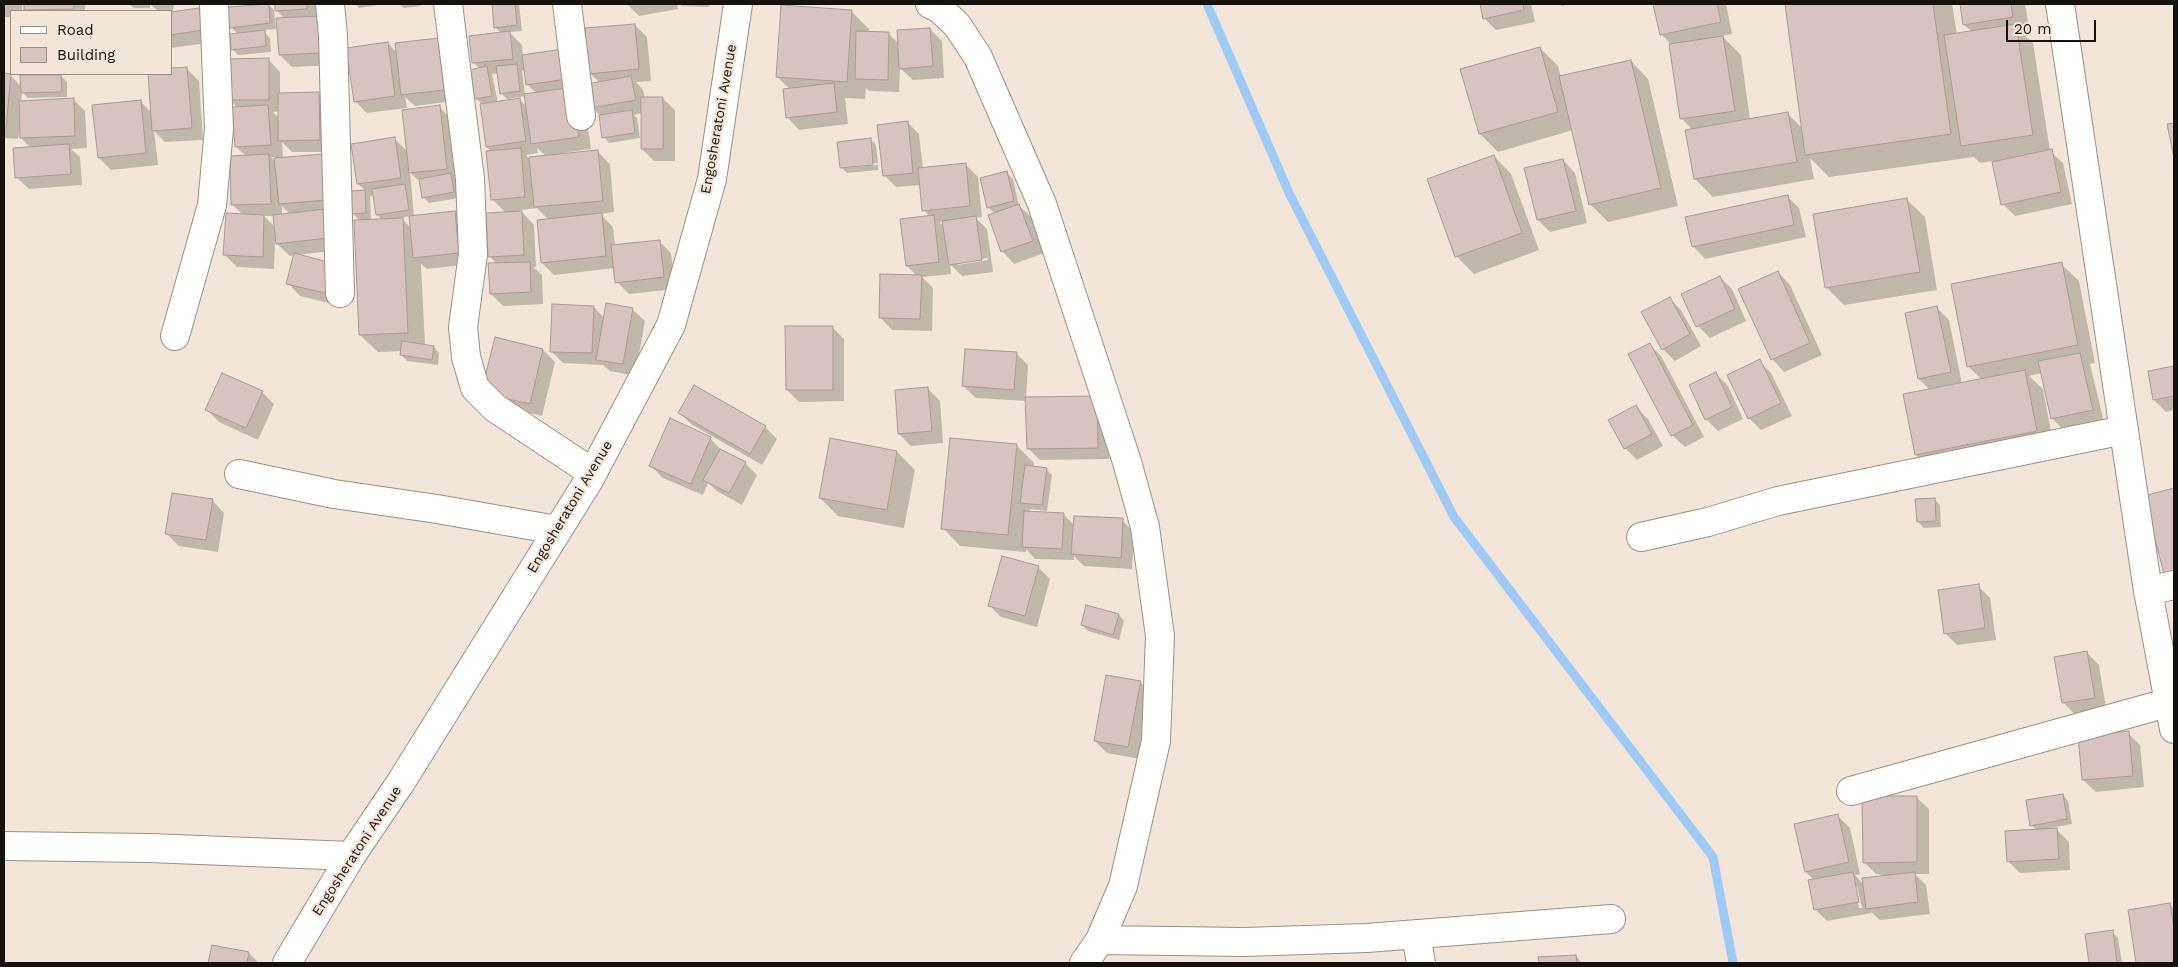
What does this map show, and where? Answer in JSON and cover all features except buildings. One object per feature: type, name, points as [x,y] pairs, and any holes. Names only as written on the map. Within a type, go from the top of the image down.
[{"type":"street","points":[[175,336],[212,205],[219,130],[214,4]]},
{"type":"street","points":[[330,4],[333,46],[340,293]]},
{"type":"street","points":[[448,4],[470,179],[473,254],[464,327],[466,357],[475,388],[495,408],[593,474]]},
{"type":"street","points":[[567,4],[581,116]]},
{"type":"street","name":"Engosheratoni Avenue","points":[[287,963],[351,856],[401,782],[593,474],[672,325],[712,179],[738,4]]},
{"type":"street","points":[[930,4],[940,9],[957,26],[978,57],[1042,204],[1127,462],[1145,527],[1160,636],[1156,741],[1123,886],[1100,940],[1084,963]]},
{"type":"street","points":[[2060,4],[2148,591],[2172,702],[2174,729]]},
{"type":"street","points":[[1641,537],[1708,522],[1778,501],[2124,430]]},
{"type":"street","points":[[239,474],[334,494],[438,508],[557,530]]},
{"type":"street","points":[[2148,591],[2174,585]]},
{"type":"street","points":[[1851,791],[2172,702]]},
{"type":"street","points":[[4,846],[158,848],[351,856]]},
{"type":"street","points":[[1100,940],[1244,942],[1416,934],[1611,919]]},
{"type":"street","points":[[1416,934],[1421,963]]},
{"type":"waterway","points":[[1207,4],[1290,195],[1454,517],[1713,857],[1733,963]]}]
